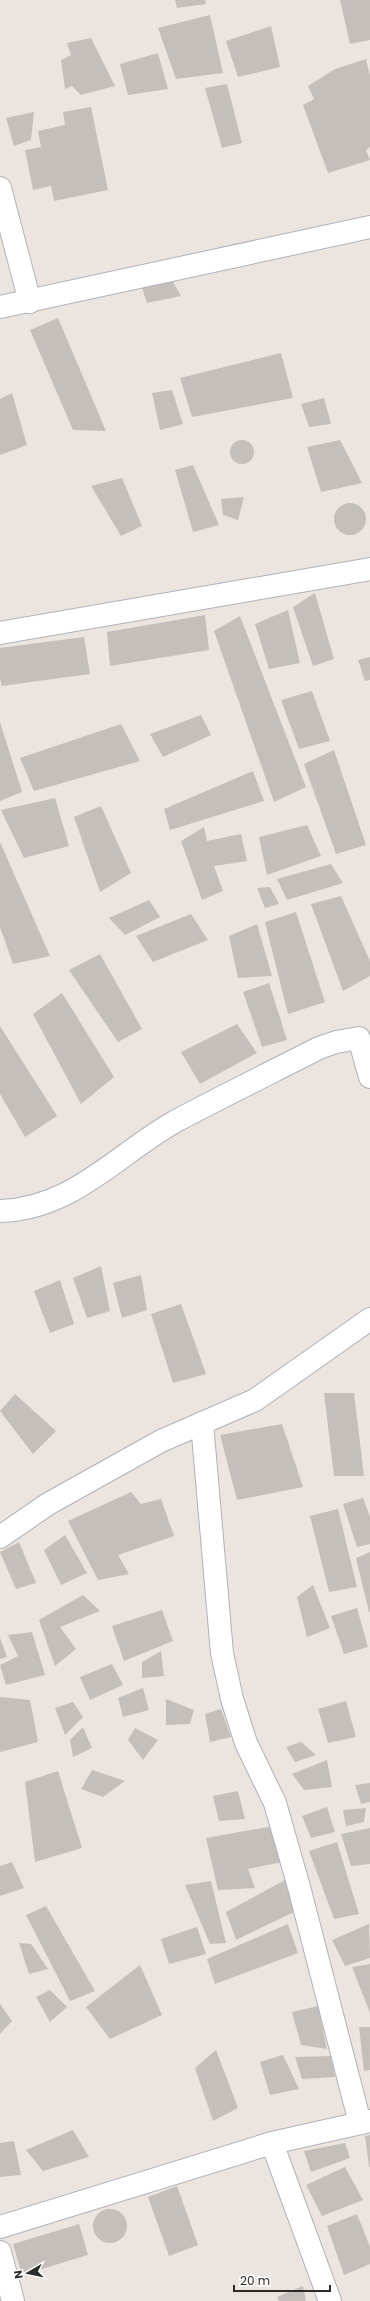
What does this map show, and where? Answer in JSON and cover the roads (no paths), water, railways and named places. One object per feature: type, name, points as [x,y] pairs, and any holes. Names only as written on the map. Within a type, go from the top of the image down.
[{"type":"street","points":[[0,188],[30,302]]},
{"type":"street","points":[[0,307],[30,302],[370,227]]},
{"type":"street","points":[[0,633],[370,569]]},
{"type":"street","points":[[0,1210],[21,1210],[64,1196],[174,1122],[320,1048],[336,1042],[365,1035],[370,1077]]},
{"type":"street","points":[[0,1537],[48,1504],[161,1441],[255,1400],[370,1319]]},
{"type":"street","points":[[0,2227],[272,2144],[365,2122],[275,1803],[246,1743],[232,1699],[222,1653],[202,1423]]},
{"type":"street","points":[[272,2144],[330,2301]]},
{"type":"street","points":[[0,2252],[13,2301]]}]
